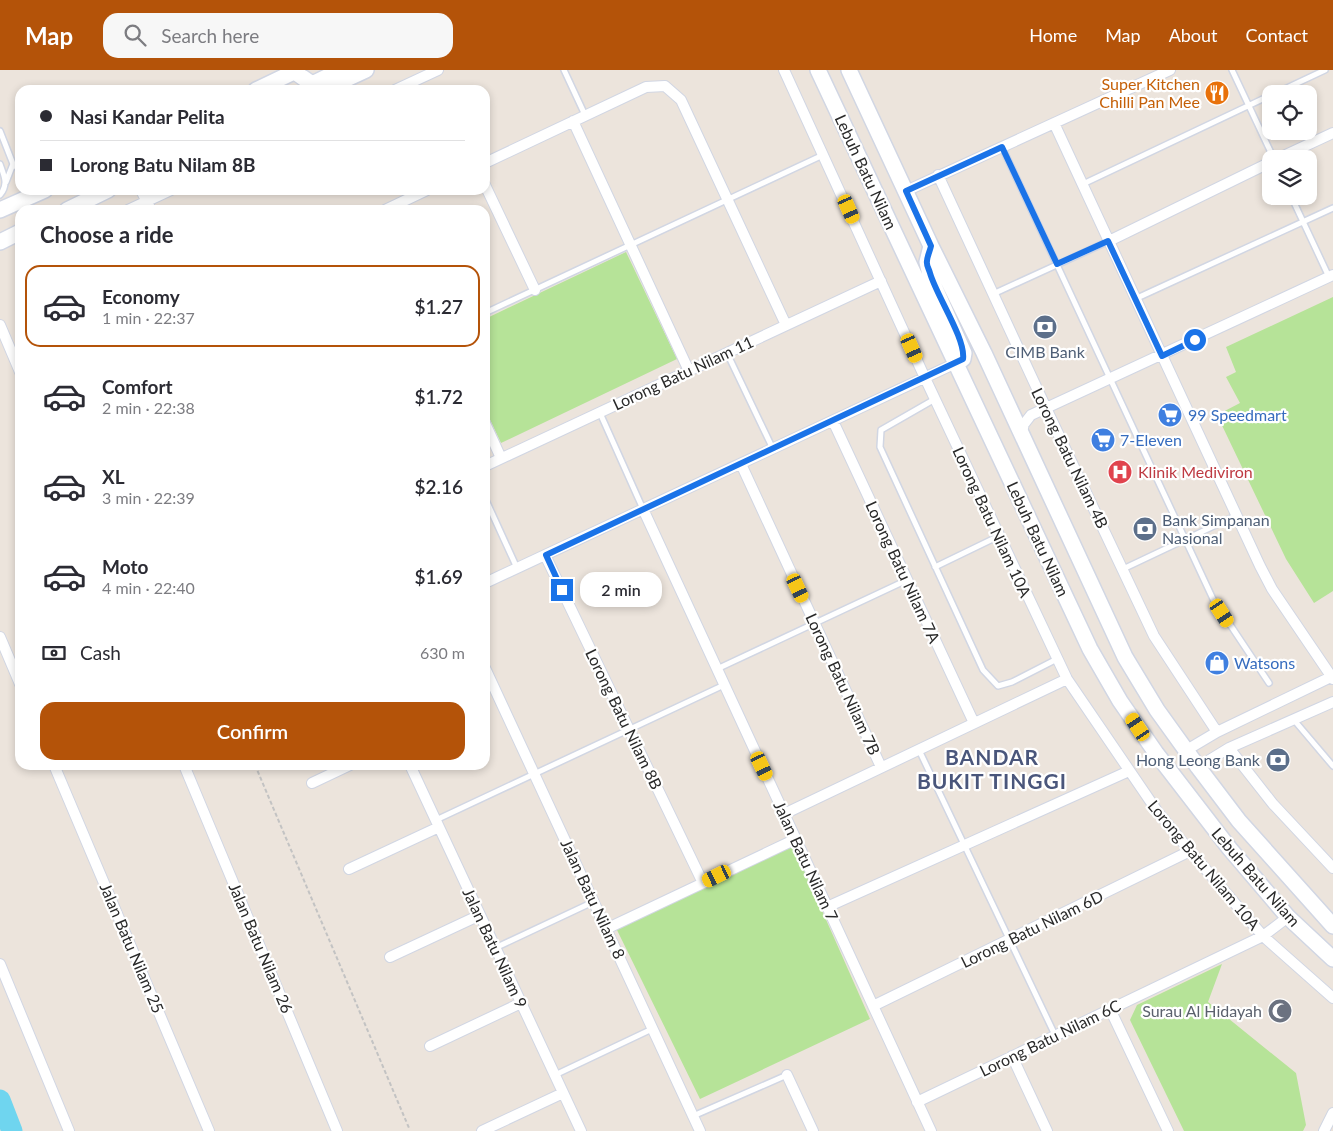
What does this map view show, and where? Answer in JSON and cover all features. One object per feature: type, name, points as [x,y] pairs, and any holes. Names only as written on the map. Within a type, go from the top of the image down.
[{"type":"main road","points":[[267,85],[297,71],[312,84],[341,70]]},
{"type":"main road","points":[[334,85],[366,70]]},
{"type":"main road","name":"Lebuh Batu Nilam","points":[[818,70],[1090,649],[1120,701],[1156,753],[1230,850],[1288,917],[1333,959]]},
{"type":"main road","name":"Lebuh Batu Nilam","points":[[849,70],[931,246],[984,353],[1124,657],[1185,751],[1239,821],[1333,926]]},
{"type":"main road","points":[[0,210],[34,195]]},
{"type":"main road","points":[[77,205],[98,195]]},
{"type":"main road","points":[[0,242],[15,234]]},
{"type":"main road","points":[[931,246],[926,262],[964,353],[963,359],[956,363]]},
{"type":"main road","points":[[1185,751],[1179,755],[1177,761],[1188,794]]},
{"type":"street","points":[[406,85],[438,70]]},
{"type":"street","name":"Lorong Batu Nilam 10A","points":[[784,70],[935,400],[1067,679],[1157,811],[1190,851],[1263,936],[1333,998]]},
{"type":"street","points":[[906,191],[1170,70]]},
{"type":"street","points":[[490,161],[646,87],[666,86],[681,100],[786,325]]},
{"type":"street","points":[[573,121],[689,370]]},
{"type":"street","points":[[1054,123],[1235,516],[1272,589],[1332,677],[1217,732],[1185,751]]},
{"type":"street","points":[[1296,150],[1333,133]]},
{"type":"street","points":[[1108,241],[1262,166]]},
{"type":"street","name":"Lorong Batu Nilam 4B","points":[[938,175],[1154,636],[1217,732]]},
{"type":"street","points":[[150,205],[165,195]]},
{"type":"street","points":[[396,205],[416,195]]},
{"type":"street","points":[[490,195],[535,290]]},
{"type":"street","points":[[1021,435],[1024,424],[1030,416],[1331,276]]},
{"type":"street","name":"Lorong Batu Nilam 11","points":[[490,464],[882,281]]},
{"type":"street","points":[[0,325],[15,360]]},
{"type":"street","points":[[490,581],[956,363]]},
{"type":"street","name":"Lorong Batu Nilam 7A","points":[[832,421],[974,723]]},
{"type":"street","points":[[490,434],[501,458]]},
{"type":"street","name":"Lorong Batu Nilam 7B","points":[[741,464],[882,767]]},
{"type":"street","name":"Jalan Batu Nilam 7","points":[[643,509],[931,1131]]},
{"type":"street","name":"Lorong Batu Nilam 8B","points":[[546,555],[703,883]]},
{"type":"street","points":[[0,637],[15,672]]},
{"type":"street","name":"Jalan Batu Nilam 8","points":[[490,679],[700,1131]]},
{"type":"street","points":[[784,814],[1067,679]]},
{"type":"street","points":[[1198,768],[1229,748],[1333,702]]},
{"type":"street","points":[[1229,748],[1273,804],[1333,868]]},
{"type":"street","name":"Jalan Batu Nilam 25","points":[[56,770],[210,1131]]},
{"type":"street","name":"Jalan Batu Nilam 26","points":[[186,770],[338,1131]]},
{"type":"street","points":[[312,783],[339,770]]},
{"type":"street","name":"Jalan Batu Nilam 9","points":[[412,770],[581,1131]]},
{"type":"street","points":[[827,907],[1129,771]]},
{"type":"street","points":[[349,869],[437,824]]},
{"type":"street","points":[[606,928],[796,839]]},
{"type":"street","name":"Lorong Batu Nilam 6D","points":[[873,1006],[1190,851]]},
{"type":"street","points":[[390,957],[480,915]]},
{"type":"street","name":"Lorong Batu Nilam 6C","points":[[917,1102],[1263,936],[1288,917]]},
{"type":"street","points":[[0,964],[69,1131]]},
{"type":"street","points":[[430,1046],[521,1003]]},
{"type":"street","points":[[1110,1009],[1168,1131]]},
{"type":"street","points":[[1012,1056],[1047,1131]]},
{"type":"street","points":[[787,1075],[814,1131]]},
{"type":"street","points":[[482,1131],[563,1093]]},
{"type":"street","points":[[1324,1131],[1333,1113]]},
{"type":"lane","points":[[564,70],[585,115]]},
{"type":"lane","points":[[1232,70],[1271,150]]},
{"type":"lane","points":[[1292,85],[1325,70]]},
{"type":"lane","points":[[1083,184],[1262,100]]},
{"type":"lane","points":[[0,131],[13,164],[5,188],[0,195]]},
{"type":"lane","points":[[1002,147],[1213,599],[1268,683]]},
{"type":"lane","points":[[490,311],[824,154]]},
{"type":"lane","points":[[0,164],[6,182]]},
{"type":"lane","points":[[1295,205],[1331,276]]},
{"type":"lane","points":[[1135,299],[1333,208]]},
{"type":"lane","points":[[993,294],[1108,241]]},
{"type":"lane","points":[[727,353],[773,449]]},
{"type":"lane","points":[[935,400],[881,430],[880,447],[983,670],[998,686],[1012,682],[1056,659]]},
{"type":"lane","points":[[600,412],[643,509]]},
{"type":"lane","points":[[490,509],[517,568]]},
{"type":"lane","points":[[1123,569],[1235,516]]},
{"type":"lane","points":[[935,567],[999,536]]},
{"type":"lane","points":[[716,669],[907,580]]},
{"type":"lane","points":[[437,824],[534,774],[724,685]]},
{"type":"lane","points":[[1293,719],[1333,766]]},
{"type":"lane","points":[[919,750],[1055,1035]]},
{"type":"lane","points":[[495,948],[594,902]]},
{"type":"lane","points":[[555,1075],[653,1029]]},
{"type":"lane","points":[[693,1116],[787,1075]]},
{"type":"path","points":[[257,770],[409,1128]]},
{"type":"green space","points":[[626,252],[677,359],[501,443],[490,420],[490,317]]},
{"type":"green space","points":[[1333,297],[1333,591],[1314,603],[1286,559],[1217,415],[1240,403],[1226,377],[1236,372],[1226,347]]},
{"type":"green space","points":[[793,845],[870,1019],[700,1099],[616,928]]},
{"type":"green space","points":[[1222,964],[1208,1002],[1296,1073],[1306,1125],[1303,1131],[1184,1131],[1130,1020],[1137,1005]]},
{"type":"waterway","points":[[0,1100],[12,1131]]},
{"type":"place","name":"Super Kitchen Chilli Pan Mee","points":[[1217,93]]},
{"type":"place","name":"CIMB Bank","points":[[1045,327]]},
{"type":"place","name":"99 Speedmart","points":[[1170,415]]},
{"type":"place","name":"7-Eleven","points":[[1103,440]]},
{"type":"place","name":"Klinik Mediviron","points":[[1120,472]]},
{"type":"place","name":"Bank Simpanan Nasional","points":[[1145,529]]},
{"type":"place","name":"Watsons","points":[[1217,663]]},
{"type":"place","name":"Hong Leong Bank","points":[[1278,760]]},
{"type":"place","name":"Surau Al Hidayah","points":[[1280,1011]]},
{"type":"district","name":"BANDAR BUKIT TINGGI","points":[[992,770]]},
{"type":"route","points":[[562,590],[546,555],[963,359],[964,353],[960,339],[926,262],[931,246],[906,191],[1002,147],[1057,264],[1108,241],[1162,356],[1195,340]]}]
